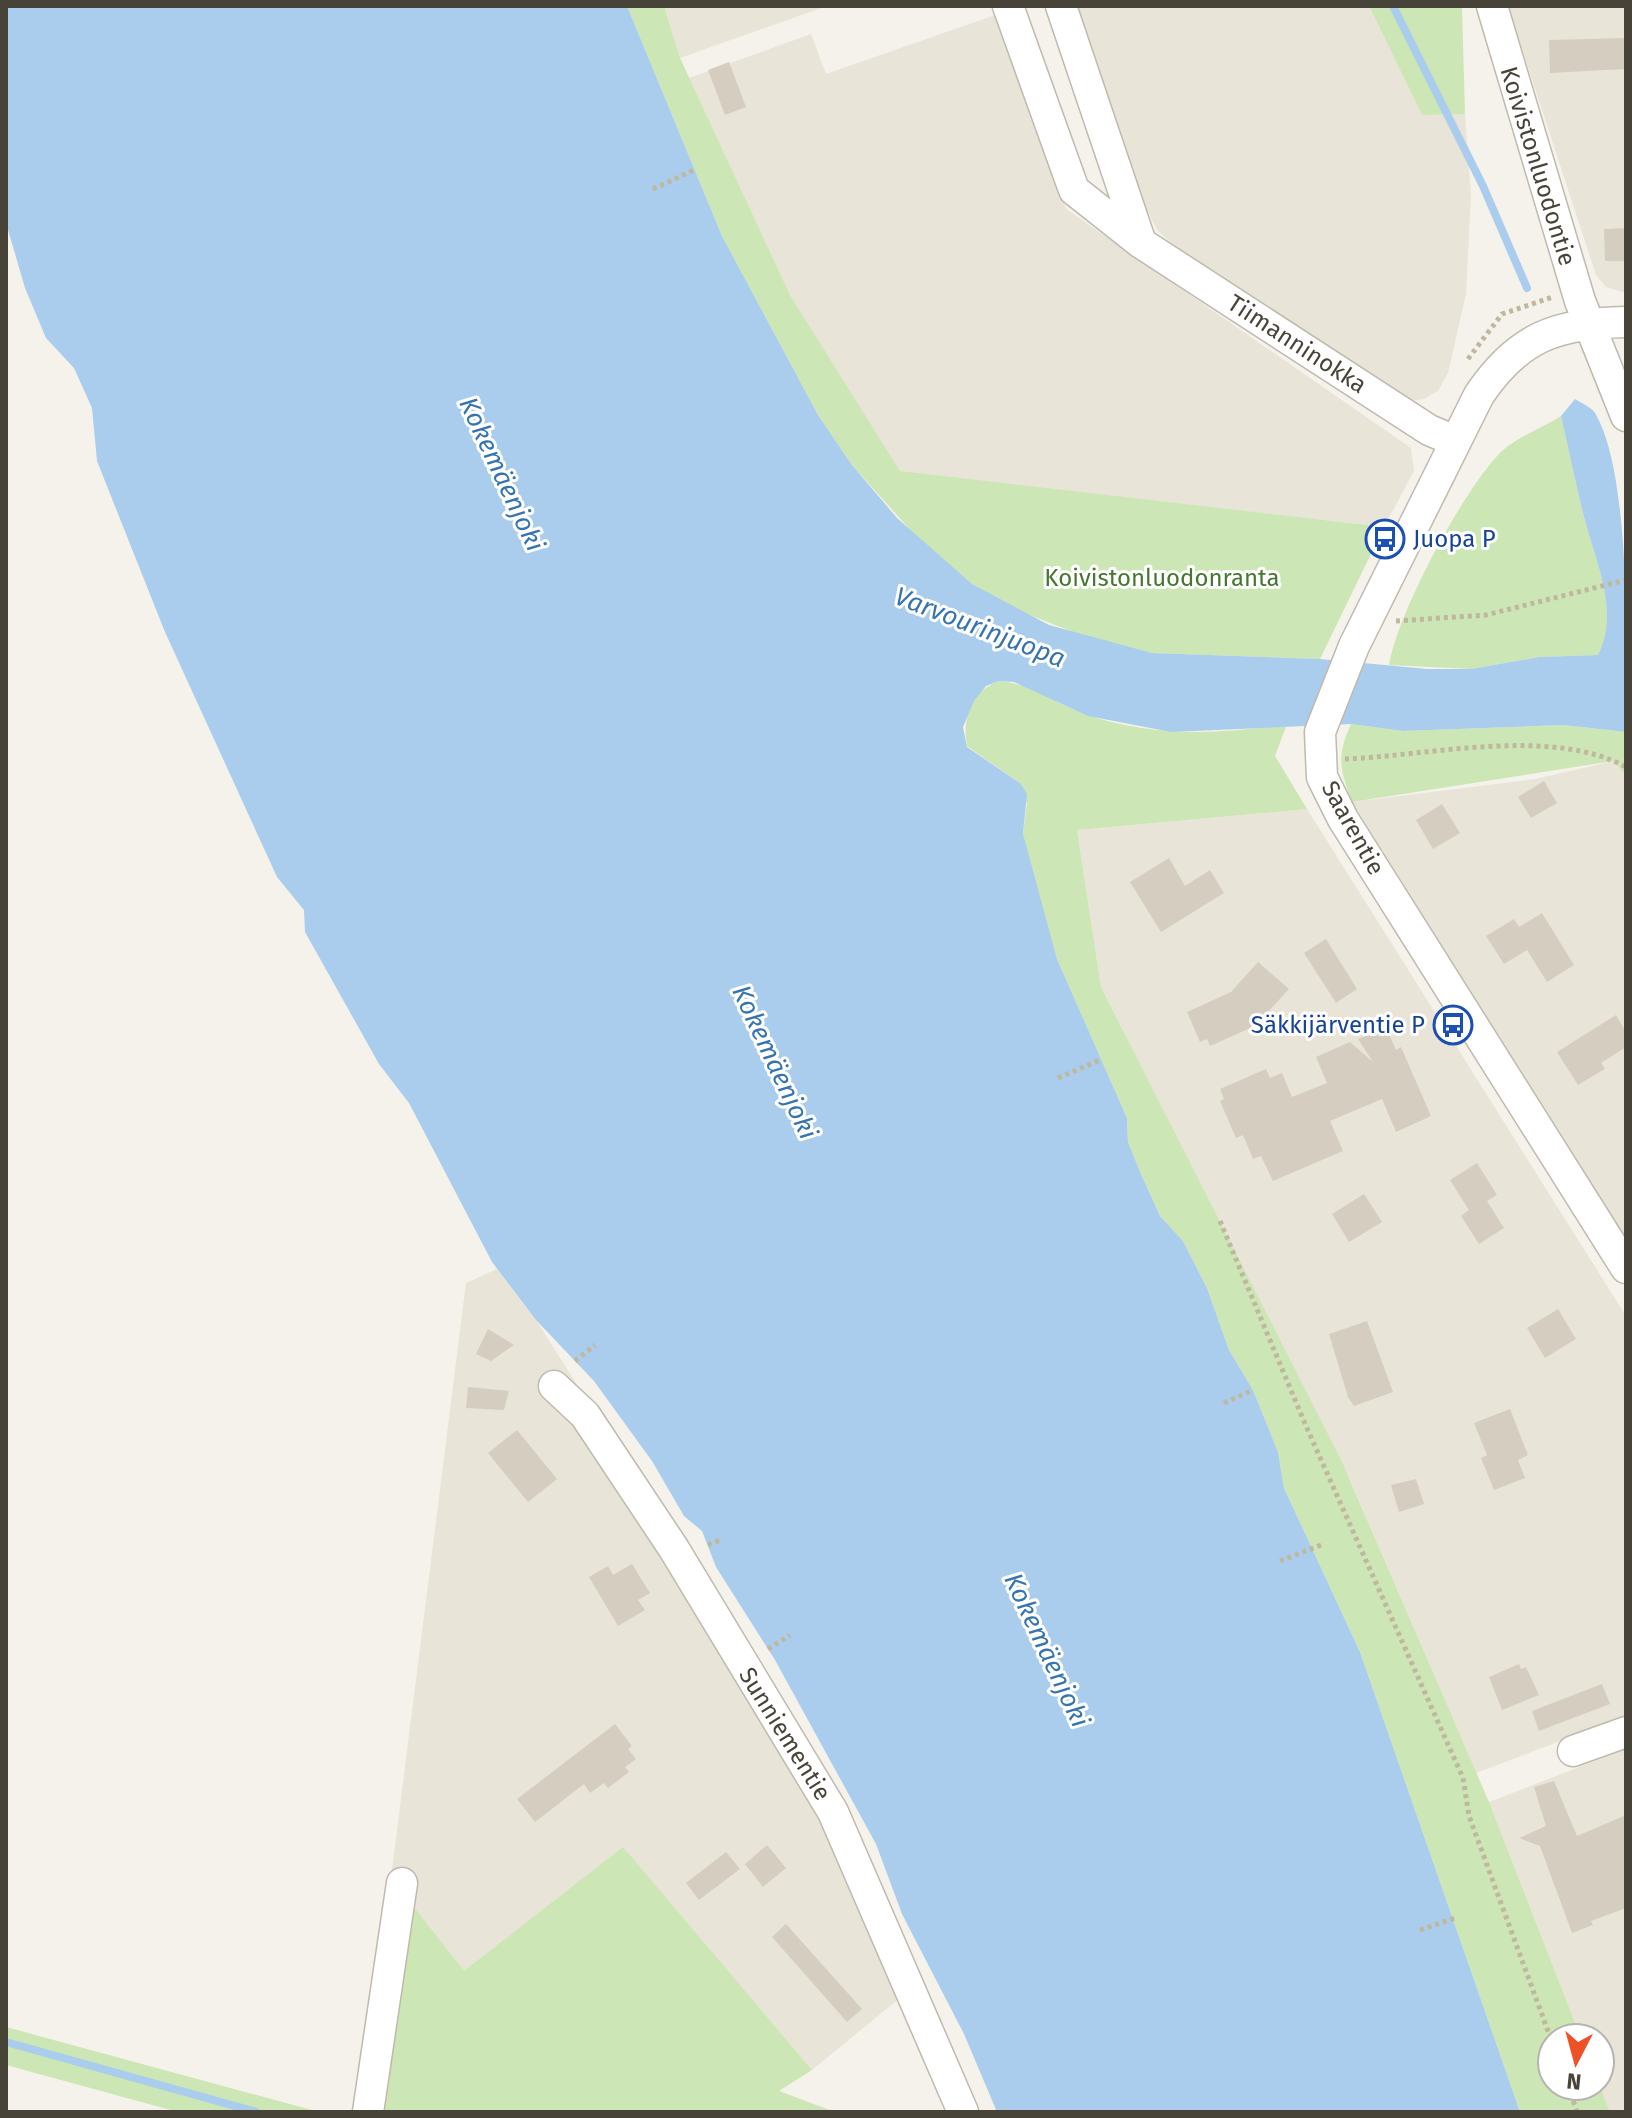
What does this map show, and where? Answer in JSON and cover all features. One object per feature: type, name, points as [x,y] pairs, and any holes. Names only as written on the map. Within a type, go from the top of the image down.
[{"type":"street","name":"Tiimanninokka","points":[[1008,6],[1074,190],[1141,243],[1429,430],[1455,441]]},
{"type":"street","points":[[1061,6],[1141,243]]},
{"type":"street","name":"Koivistonluodontie","points":[[1492,6],[1589,324],[1626,416]]},
{"type":"street","points":[[1320,746],[1354,646],[1487,382],[1522,345],[1553,331],[1589,324],[1626,322]]},
{"type":"street","name":"Saarentie","points":[[1320,746],[1322,777],[1343,819],[1626,1268]]},
{"type":"street","name":"Sunniementie","points":[[554,1386],[594,1427],[674,1549],[833,1812],[963,2112]]},
{"type":"street","points":[[1573,1751],[1626,1732]]},
{"type":"street","points":[[368,2112],[402,1883]]},
{"type":"path","points":[[653,189],[694,170]]},
{"type":"path","points":[[1369,615],[1403,622],[1486,615],[1626,580]]},
{"type":"path","points":[[1320,746],[1543,748],[1576,752],[1626,767]]},
{"type":"path","points":[[1058,1078],[1100,1060]]},
{"type":"path","points":[[1220,1221],[1306,1426],[1463,1778],[1469,1816],[1545,2022]]},
{"type":"path","points":[[575,1361],[595,1345]]},
{"type":"path","points":[[1224,1403],[1253,1390]]},
{"type":"path","points":[[708,1545],[720,1540]]},
{"type":"path","points":[[1280,1561],[1321,1545]]},
{"type":"path","points":[[768,1649],[790,1635]]},
{"type":"path","points":[[1420,1930],[1455,1918]]},
{"type":"shaded area","points":[[664,6],[827,6],[680,58]]},
{"type":"shaded area","points":[[1074,6],[1369,6],[1422,115],[1465,114],[1471,195],[1466,294],[1448,373],[1438,391],[1424,399],[1410,401],[1186,256],[1157,230],[1142,199]]},
{"type":"shaded area","points":[[1508,6],[1626,6],[1626,293],[1606,287],[1596,275]]},
{"type":"shaded area","points":[[998,14],[1066,209],[1411,448],[1414,471],[1384,527],[900,472],[790,295],[689,78],[811,34],[826,74]]},
{"type":"shaded area","points":[[1614,761],[1626,775],[1626,1240],[1352,802],[1535,779]]},
{"type":"shaded area","points":[[1307,809],[1626,1316],[1626,1716],[1476,1773],[1349,1477],[1101,987],[1077,830]]},
{"type":"shaded area","points":[[497,1269],[536,1320],[845,1807],[923,1979],[812,2070],[623,1848],[464,1972],[391,1878],[466,1283]]},
{"type":"shaded area","points":[[1626,1749],[1626,2112],[1610,2112],[1606,2102],[1616,2102],[1616,2022],[1575,2022],[1489,1802]]},
{"type":"green space","name":"Koivistonluodonranta","points":[[627,6],[664,6],[680,58],[790,295],[900,471],[1384,527],[1320,659],[1152,653],[1086,637],[1015,609],[972,584],[922,543],[852,465],[818,415],[722,236]]},
{"type":"green space","points":[[1369,6],[1462,6],[1465,114],[1422,115]]},
{"type":"green space","points":[[1561,416],[1607,605],[1605,639],[1599,655],[1539,657],[1471,669],[1389,665],[1405,615],[1433,555],[1483,473],[1512,444]]},
{"type":"green space","points":[[999,681],[1010,683],[1085,714],[1134,727],[1211,732],[1287,724],[1275,756],[1307,809],[1077,830],[1101,987],[1343,1464],[1489,1802],[1575,2022],[1536,2022],[1536,2102],[1606,2102],[1610,2112],[1520,2112],[1360,1652],[1284,1488],[1278,1452],[1253,1390],[1229,1350],[1207,1288],[1183,1241],[1160,1216],[1141,1174],[1128,1142],[1127,1118],[1057,959],[1029,867],[1023,834],[1027,803],[1020,783],[967,746],[966,726],[971,707],[989,686]]},
{"type":"green space","points":[[1351,724],[1403,731],[1563,725],[1626,732],[1626,775],[1613,761],[1352,802],[1341,763],[1343,745]]},
{"type":"green space","points":[[623,1847],[812,2070],[779,2091],[835,2112],[356,2112],[391,1878],[464,1971]]},
{"type":"green space","points":[[6,2027],[319,2112],[178,2112],[6,2065]]},
{"type":"water","points":[[6,6],[627,6],[722,236],[818,415],[852,465],[897,518],[972,584],[1049,625],[1152,653],[1320,659],[1427,669],[1471,669],[1539,657],[1598,655],[1607,622],[1604,588],[1561,416],[1575,399],[1595,413],[1607,441],[1621,521],[1626,613],[1626,732],[1563,725],[1403,731],[1351,724],[1171,732],[1088,716],[1014,682],[999,681],[986,686],[974,701],[963,727],[967,747],[1020,783],[1027,794],[1023,834],[1057,959],[1127,1118],[1128,1142],[1141,1174],[1160,1216],[1183,1241],[1207,1288],[1229,1350],[1253,1390],[1278,1452],[1284,1488],[1360,1652],[1520,2112],[997,2112],[964,2034],[902,1914],[876,1844],[775,1660],[716,1567],[702,1531],[684,1516],[652,1461],[594,1381],[536,1320],[492,1262],[409,1103],[379,1064],[305,932],[304,910],[277,877],[165,632],[97,461],[92,408],[74,368],[46,338],[25,288],[6,223]]},
{"type":"building","points":[[1626,38],[1626,69],[1550,73],[1549,40]]},
{"type":"building","points":[[729,62],[746,107],[725,115],[708,70]]},
{"type":"building","points":[[1626,228],[1626,261],[1605,261],[1604,229]]},
{"type":"building","points":[[1544,781],[1557,803],[1531,818],[1518,797]]},
{"type":"building","points":[[1442,804],[1460,833],[1433,849],[1416,820]]},
{"type":"building","points":[[1169,858],[1185,886],[1210,870],[1224,893],[1161,932],[1130,882]]},
{"type":"building","points":[[1542,913],[1574,965],[1547,982],[1527,950],[1504,964],[1486,936],[1514,919],[1519,927]]},
{"type":"building","points":[[1326,939],[1357,989],[1336,1003],[1304,953]]},
{"type":"building","points":[[1258,962],[1289,989],[1255,1026],[1210,1046],[1207,1039],[1200,1042],[1187,1012],[1231,992]]},
{"type":"building","points":[[1616,1015],[1626,1032],[1626,1047],[1601,1063],[1605,1069],[1578,1085],[1557,1052]]},
{"type":"building","points":[[1386,1027],[1396,1050],[1401,1047],[1431,1116],[1396,1132],[1382,1099],[1330,1121],[1343,1151],[1273,1181],[1261,1156],[1253,1159],[1243,1135],[1236,1138],[1220,1101],[1224,1099],[1220,1089],[1266,1069],[1270,1078],[1282,1073],[1292,1097],[1327,1083],[1316,1057],[1350,1042],[1373,1062],[1358,1039]]},
{"type":"building","points":[[1477,1163],[1497,1195],[1487,1201],[1504,1228],[1479,1244],[1461,1216],[1469,1210],[1450,1180]]},
{"type":"building","points":[[1364,1194],[1382,1222],[1349,1242],[1332,1214]]},
{"type":"building","points":[[1558,1309],[1576,1339],[1545,1358],[1527,1328]]},
{"type":"building","points":[[1367,1321],[1393,1392],[1354,1406],[1348,1397],[1329,1334]]},
{"type":"building","points":[[488,1329],[514,1345],[491,1361],[476,1354]]},
{"type":"building","points":[[468,1387],[509,1391],[504,1410],[466,1408]]},
{"type":"building","points":[[1510,1409],[1528,1455],[1518,1460],[1525,1478],[1494,1490],[1481,1458],[1487,1455],[1474,1423]]},
{"type":"building","points":[[517,1430],[557,1479],[528,1502],[488,1453]]},
{"type":"building","points":[[1416,1479],[1424,1504],[1399,1512],[1391,1485]]},
{"type":"building","points":[[632,1564],[650,1593],[638,1600],[645,1610],[618,1626],[589,1577],[608,1566],[613,1575]]},
{"type":"building","points":[[1519,1664],[1521,1669],[1526,1667],[1539,1695],[1502,1710],[1489,1677]]},
{"type":"building","points":[[1602,1684],[1610,1704],[1539,1731],[1532,1711]]},
{"type":"building","points":[[615,1724],[632,1746],[628,1749],[636,1759],[625,1767],[629,1772],[608,1788],[604,1783],[590,1793],[584,1784],[535,1822],[517,1799]]},
{"type":"building","points":[[1554,1781],[1577,1836],[1626,1815],[1626,1908],[1591,1921],[1593,1925],[1572,1933],[1540,1846],[1519,1838],[1546,1826],[1534,1787]]},
{"type":"building","points":[[767,1845],[786,1868],[763,1887],[745,1864]]},
{"type":"building","points":[[726,1852],[740,1869],[699,1900],[686,1883]]},
{"type":"building","points":[[786,1924],[862,2009],[847,2022],[772,1937]]},
{"type":"waterway","points":[[1393,6],[1483,186],[1527,288]]},
{"type":"waterway","points":[[6,2042],[256,2112]]},
{"type":"place","name":"Juopa P","points":[[1385,539]]},
{"type":"place","name":"Säkkijärventie P","points":[[1453,1025]]},
{"type":"water label","name":"Kokemäenjoki","points":[[502,474]]},
{"type":"water label","name":"Varvourinjuopa","points":[[980,627]]},
{"type":"water label","name":"Kokemäenjoki","points":[[775,1062]]},
{"type":"water label","name":"Kokemäenjoki","points":[[1047,1650]]}]
